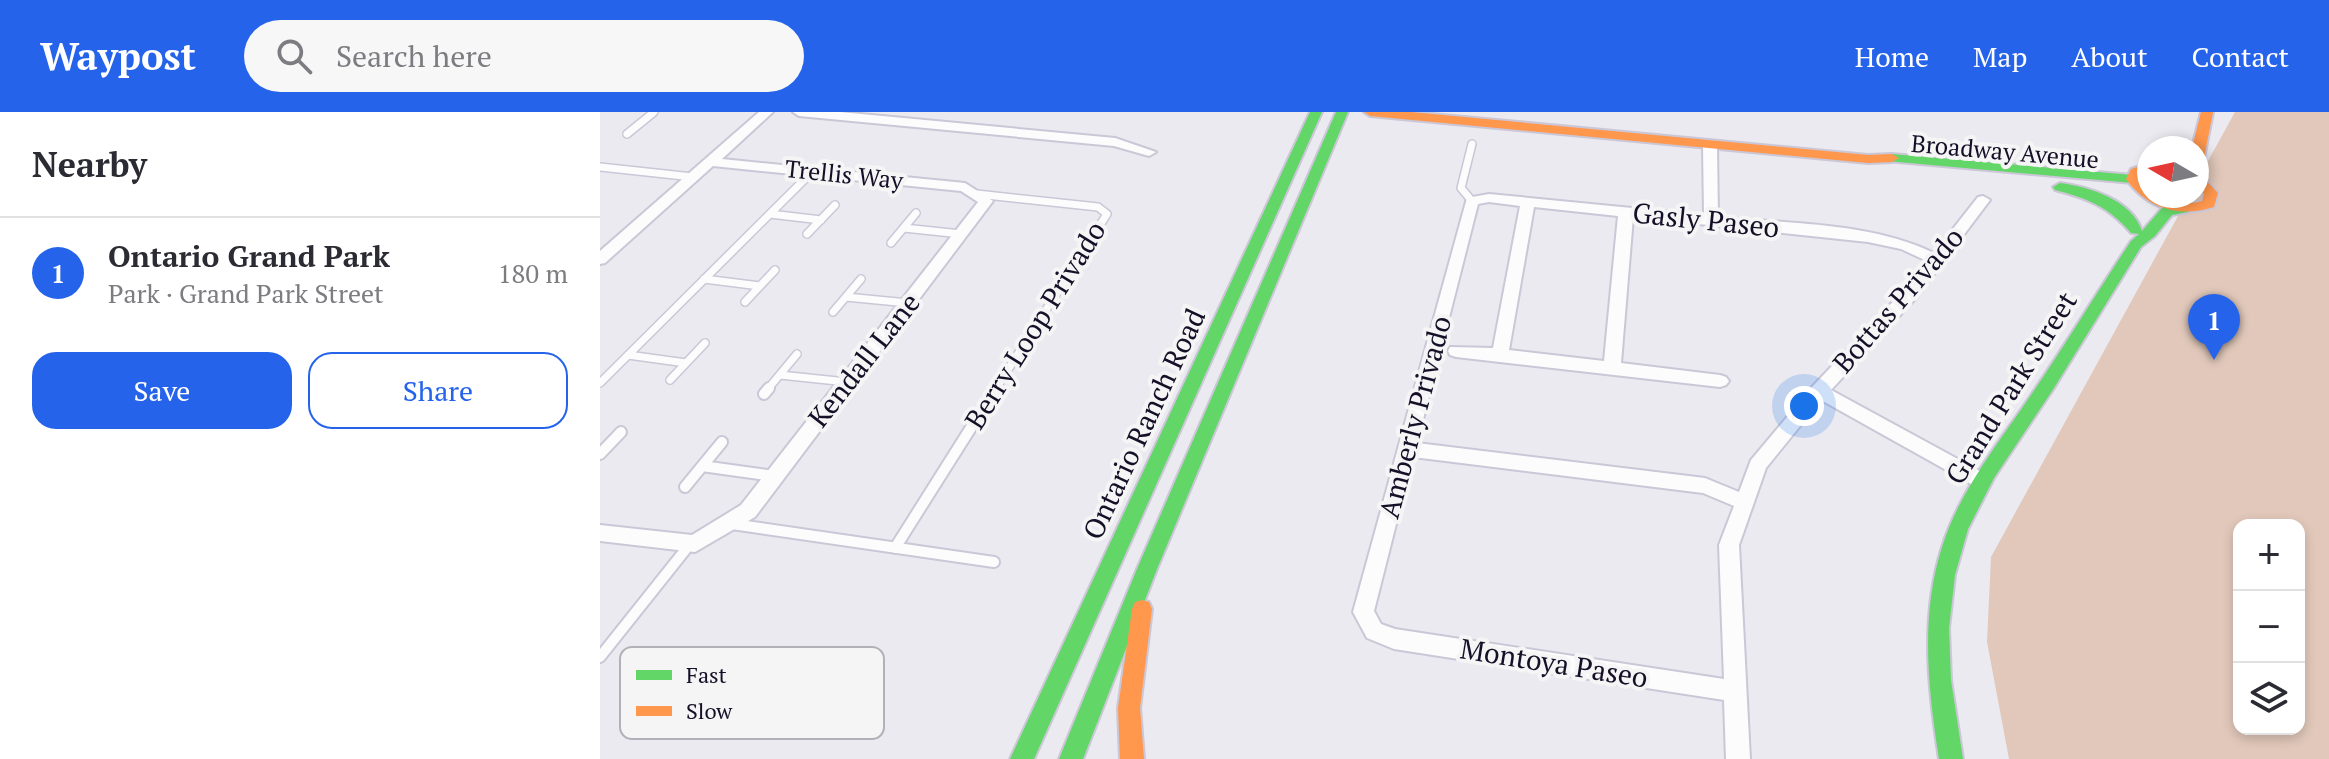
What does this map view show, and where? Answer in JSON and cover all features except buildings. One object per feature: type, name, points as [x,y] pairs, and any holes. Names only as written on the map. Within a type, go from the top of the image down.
[{"type":"street","points":[[600,259],[767,112]]},
{"type":"street","points":[[799,112],[1115,142],[1149,152]]},
{"type":"street","points":[[941,125],[954,112]]},
{"type":"street","name":"Ontario Ranch Road","points":[[1022,759],[1316,112]]},
{"type":"street","points":[[1288,239],[1280,222],[1326,112]]},
{"type":"street","name":"Ontario Ranch Road","points":[[1071,759],[1147,569],[1342,112]]},
{"type":"street","name":"Broadway Avenue","points":[[1370,112],[1868,159],[1894,158],[2137,188]]},
{"type":"street","points":[[1710,144],[1711,221]]},
{"type":"street","name":"Broadway Avenue","points":[[1868,159],[1894,167],[2137,188]]},
{"type":"street","name":"Trellis Way","points":[[710,162],[965,187],[977,194]]},
{"type":"street","points":[[1894,167],[1942,176],[2073,188],[2091,193],[2122,210],[2136,237]]},
{"type":"street","name":"Kendall Lane","points":[[690,544],[732,524],[748,511],[986,201],[977,194]]},
{"type":"street","name":"Gasly Paseo","points":[[1472,201],[1489,198],[1868,237],[1905,245],[1937,260]]},
{"type":"street","name":"Bottas Privado","points":[[1738,759],[1729,545],[1758,465],[1819,391],[1911,293],[1983,200]]},
{"type":"street","name":"Amberly Privado","points":[[1374,631],[1363,612],[1472,201]]},
{"type":"street","points":[[1500,355],[1528,202]]},
{"type":"street","name":"Grand Park Street","points":[[1951,759],[1940,699],[1937,634],[1951,549],[1980,480],[2035,403],[2136,237],[2149,208]]},
{"type":"street","name":"Grand Park Street","points":[[2136,237],[2150,233],[2167,211],[2193,208]]},
{"type":"street","points":[[1612,368],[1626,212]]},
{"type":"street","points":[[1456,351],[1720,381]]},
{"type":"street","points":[[1819,391],[1980,480]]},
{"type":"street","points":[[1406,449],[1705,486],[1744,502]]},
{"type":"street","points":[[600,533],[690,544]]},
{"type":"street","points":[[1132,759],[1129,708],[1147,569]]},
{"type":"street","name":"Montoya Paseo","points":[[1374,631],[1394,639],[1735,691]]},
{"type":"lane","points":[[627,134],[654,112]]},
{"type":"lane","points":[[1472,144],[1461,188],[1472,201]]},
{"type":"lane","points":[[600,167],[693,177]]},
{"type":"lane","points":[[600,383],[812,172]]},
{"type":"lane","name":"Berry Loop Privado","points":[[895,548],[1107,214],[1098,207],[977,194]]},
{"type":"lane","points":[[807,234],[835,205]]},
{"type":"lane","points":[[891,243],[916,213]]},
{"type":"lane","points":[[770,214],[821,220]]},
{"type":"lane","points":[[904,228],[961,234]]},
{"type":"lane","points":[[745,302],[775,270]]},
{"type":"lane","points":[[704,279],[760,286]]},
{"type":"lane","points":[[833,312],[861,279]]},
{"type":"lane","points":[[846,297],[908,303]]},
{"type":"lane","points":[[670,380],[705,343]]},
{"type":"lane","points":[[764,394],[797,354]]},
{"type":"lane","points":[[628,355],[686,363]]},
{"type":"lane","points":[[780,375],[847,382]]},
{"type":"lane","points":[[601,452],[621,432]]},
{"type":"lane","points":[[685,487],[722,442]]},
{"type":"lane","points":[[702,466],[775,476]]},
{"type":"lane","points":[[732,524],[994,562]]},
{"type":"lane","points":[[600,657],[690,544]]},
{"type":"shaded area","points":[[2235,112],[2329,112],[2329,759],[2009,759],[1987,642],[1991,557],[2182,208],[2209,208],[2209,159]]},
{"type":"traffic: fast","points":[[1022,759],[1316,112]]},
{"type":"traffic: fast","points":[[1071,759],[1147,569],[1342,112]]},
{"type":"traffic: fast","points":[[1892,158],[2133,179]]},
{"type":"traffic: fast","points":[[2060,187],[2103,200],[2120,212],[2136,230]]},
{"type":"traffic: fast","points":[[1951,759],[1940,680],[1939,628],[1945,575],[1966,509],[2136,244],[2150,233],[2167,211],[2183,209]]},
{"type":"traffic: slow","points":[[1370,112],[1868,159],[1892,158]]},
{"type":"traffic: slow","points":[[2202,136],[2207,112]]},
{"type":"traffic: slow","points":[[2137,172],[2133,179],[2137,184]]},
{"type":"traffic: slow","points":[[2209,191],[2209,204]]},
{"type":"traffic: slow","points":[[2177,208],[2192,208]]},
{"type":"traffic: slow","points":[[1132,759],[1129,708],[1142,609]]},
{"type":"place","name":"Ontario Grand Park","points":[[2214,360]]}]
